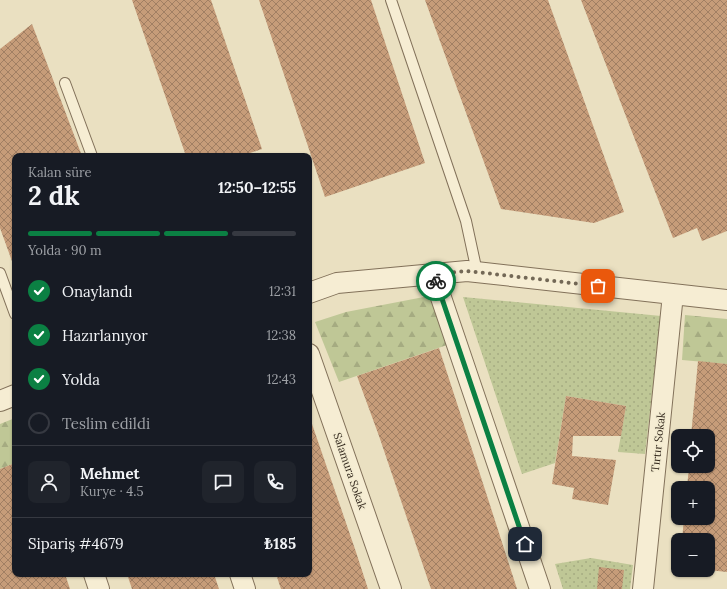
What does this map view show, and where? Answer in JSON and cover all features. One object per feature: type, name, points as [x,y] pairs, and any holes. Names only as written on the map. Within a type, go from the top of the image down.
[{"type":"street","points":[[312,292],[337,283],[467,271],[727,300]]},
{"type":"street","points":[[433,274],[540,589]]},
{"type":"street","name":"Tırtır Sokak","points":[[643,589],[673,294]]},
{"type":"street","name":"Salamura Sokak","points":[[312,363],[391,589]]},
{"type":"street","points":[[0,401],[12,397]]},
{"type":"street","points":[[95,577],[99,589]]},
{"type":"street","points":[[241,577],[245,589]]},
{"type":"lane","points":[[391,0],[466,221],[477,272]]},
{"type":"lane","points":[[65,83],[91,153]]},
{"type":"lane","points":[[0,273],[12,306]]},
{"type":"green space","points":[[429,296],[447,345],[339,382],[315,322],[346,312]]},
{"type":"green space","points":[[463,297],[661,316],[645,454],[618,452],[626,406],[566,396],[555,463],[522,474]]},
{"type":"green space","points":[[685,315],[727,319],[727,364],[682,360]]},
{"type":"green space","points":[[12,419],[12,464],[0,469],[0,424]]},
{"type":"green space","points":[[591,558],[633,565],[630,589],[563,589],[555,564]]},
{"type":"building","points":[[132,0],[211,0],[262,149],[250,153],[185,153]]},
{"type":"building","points":[[259,0],[371,0],[425,163],[325,197],[312,158],[312,153],[310,153]]},
{"type":"building","points":[[425,0],[548,0],[624,212],[594,223],[501,209]]},
{"type":"building","points":[[581,0],[727,0],[727,231],[702,241],[697,228],[673,238]]},
{"type":"building","points":[[32,24],[81,153],[12,153],[12,261],[0,228],[0,49]]},
{"type":"building","points":[[439,348],[517,589],[431,589],[357,376]]},
{"type":"building","points":[[698,361],[727,364],[727,572],[715,571],[715,533],[683,533],[683,525],[715,525],[715,481],[688,481],[688,473],[715,473],[715,429],[692,429]]},
{"type":"building","points":[[566,396],[626,406],[621,436],[573,436],[572,456],[616,460],[608,505],[572,499],[574,488],[552,484]]},
{"type":"building","points":[[312,424],[368,589],[281,589],[277,577],[312,577]]},
{"type":"building","points":[[12,464],[12,577],[66,577],[70,589],[0,589],[0,469]]},
{"type":"building","points":[[599,567],[624,570],[622,589],[597,589]]},
{"type":"building","points":[[128,577],[215,577],[219,589],[132,589]]},
{"type":"way so far","points":[[436,281],[433,274],[467,271],[598,286]]},
{"type":"route","points":[[436,281],[525,544]]}]
